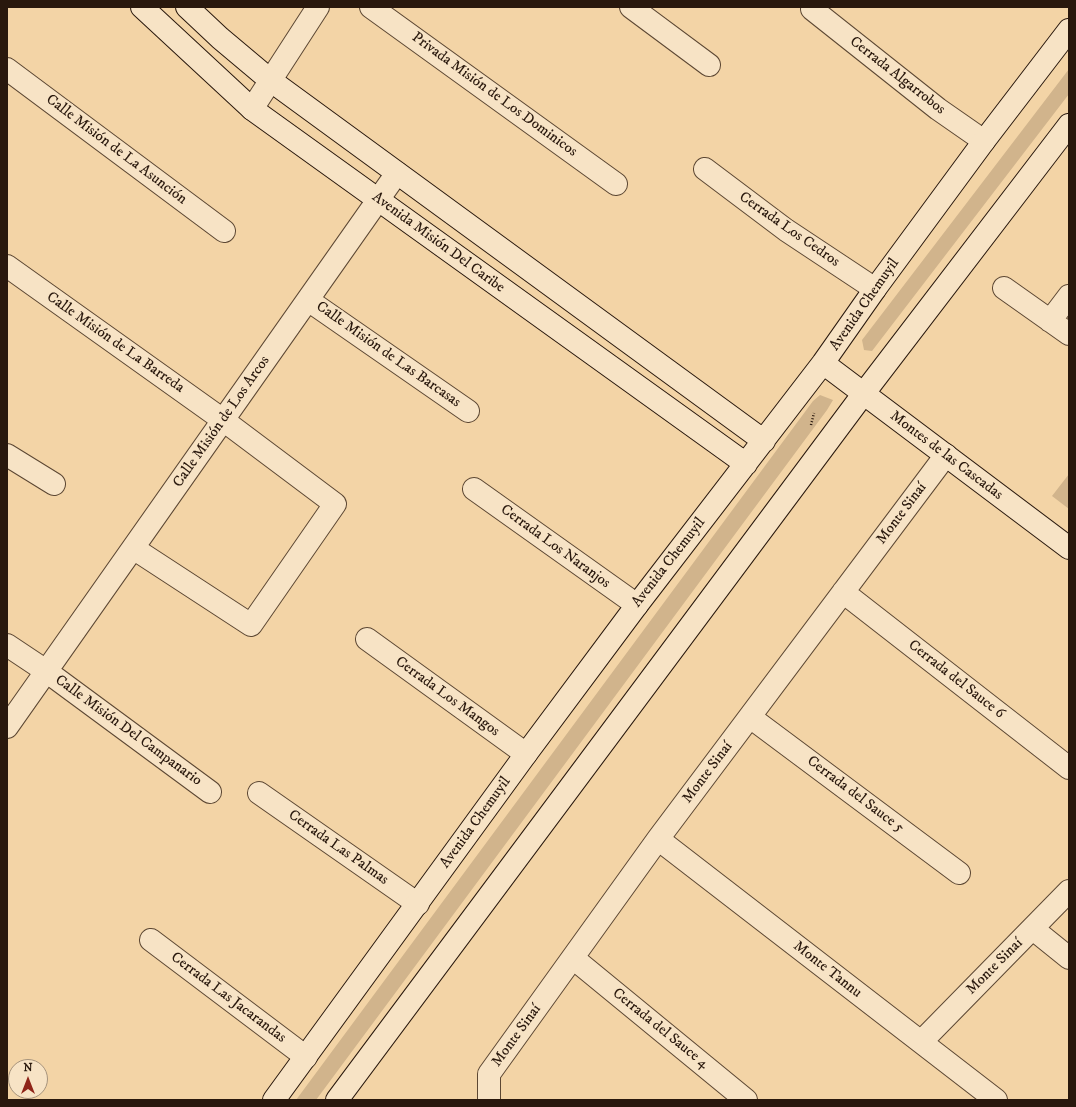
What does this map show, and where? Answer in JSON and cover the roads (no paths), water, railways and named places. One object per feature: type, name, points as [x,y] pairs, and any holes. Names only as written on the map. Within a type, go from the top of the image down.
[{"type":"street","name":"Avenida Misión Del Caribe","points":[[142,7],[252,109],[746,464]]},
{"type":"street","points":[[187,7],[220,38],[270,80],[764,441]]},
{"type":"street","points":[[252,109],[318,7]]},
{"type":"street","name":"Privada Misión de Los Dominicos","points":[[372,7],[616,184]]},
{"type":"street","points":[[631,7],[709,65]]},
{"type":"street","name":"Cerrada Algarrobos","points":[[812,9],[938,108],[984,141]]},
{"type":"street","name":"Avenida Chemuyil","points":[[274,1100],[636,605],[823,363],[875,289],[984,141],[1069,30]]},
{"type":"street","name":"Calle Misión de La Asunción","points":[[7,69],[224,231]]},
{"type":"street","points":[[337,1100],[864,393],[1069,125]]},
{"type":"street","name":"Cerrada Los Cedros","points":[[705,169],[786,230],[875,289]]},
{"type":"street","name":"Calle Misión de Los Arcos","points":[[7,727],[397,173]]},
{"type":"street","name":"Calle Misión de La Barreda","points":[[7,266],[223,420],[335,504],[251,625],[133,548]]},
{"type":"street","points":[[1004,288],[1069,334]]},
{"type":"street","points":[[1050,321],[1069,296]]},
{"type":"street","name":"Calle Misión de Las Barcasas","points":[[308,300],[468,411]]},
{"type":"street","name":"Montes de las Cascadas","points":[[823,363],[1069,548]]},
{"type":"street","points":[[7,455],[54,484]]},
{"type":"street","name":"Monte Sinaí","points":[[488,1100],[490,1074],[658,839],[946,456]]},
{"type":"street","name":"Cerrada Los Naranjos","points":[[474,489],[636,605]]},
{"type":"street","name":"Cerrada del Sauce 6","points":[[843,592],[1069,768]]},
{"type":"street","name":"Cerrada Los Mangos","points":[[367,639],[526,754]]},
{"type":"street","name":"Calle Misión Del Campanario","points":[[7,645],[46,671],[210,792]]},
{"type":"street","name":"Cerrada del Sauce 5","points":[[750,717],[959,873]]},
{"type":"street","name":"Cerrada Las Palmas","points":[[259,793],[418,904]]},
{"type":"street","name":"Monte Tannu","points":[[658,839],[996,1100]]},
{"type":"street","name":"Monte Sinaí","points":[[921,1042],[1069,891]]},
{"type":"street","points":[[1033,929],[1069,958]]},
{"type":"street","name":"Cerrada Las Jacarandas","points":[[151,940],[306,1057]]},
{"type":"street","name":"Cerrada del Sauce 4","points":[[573,958],[746,1100]]}]
